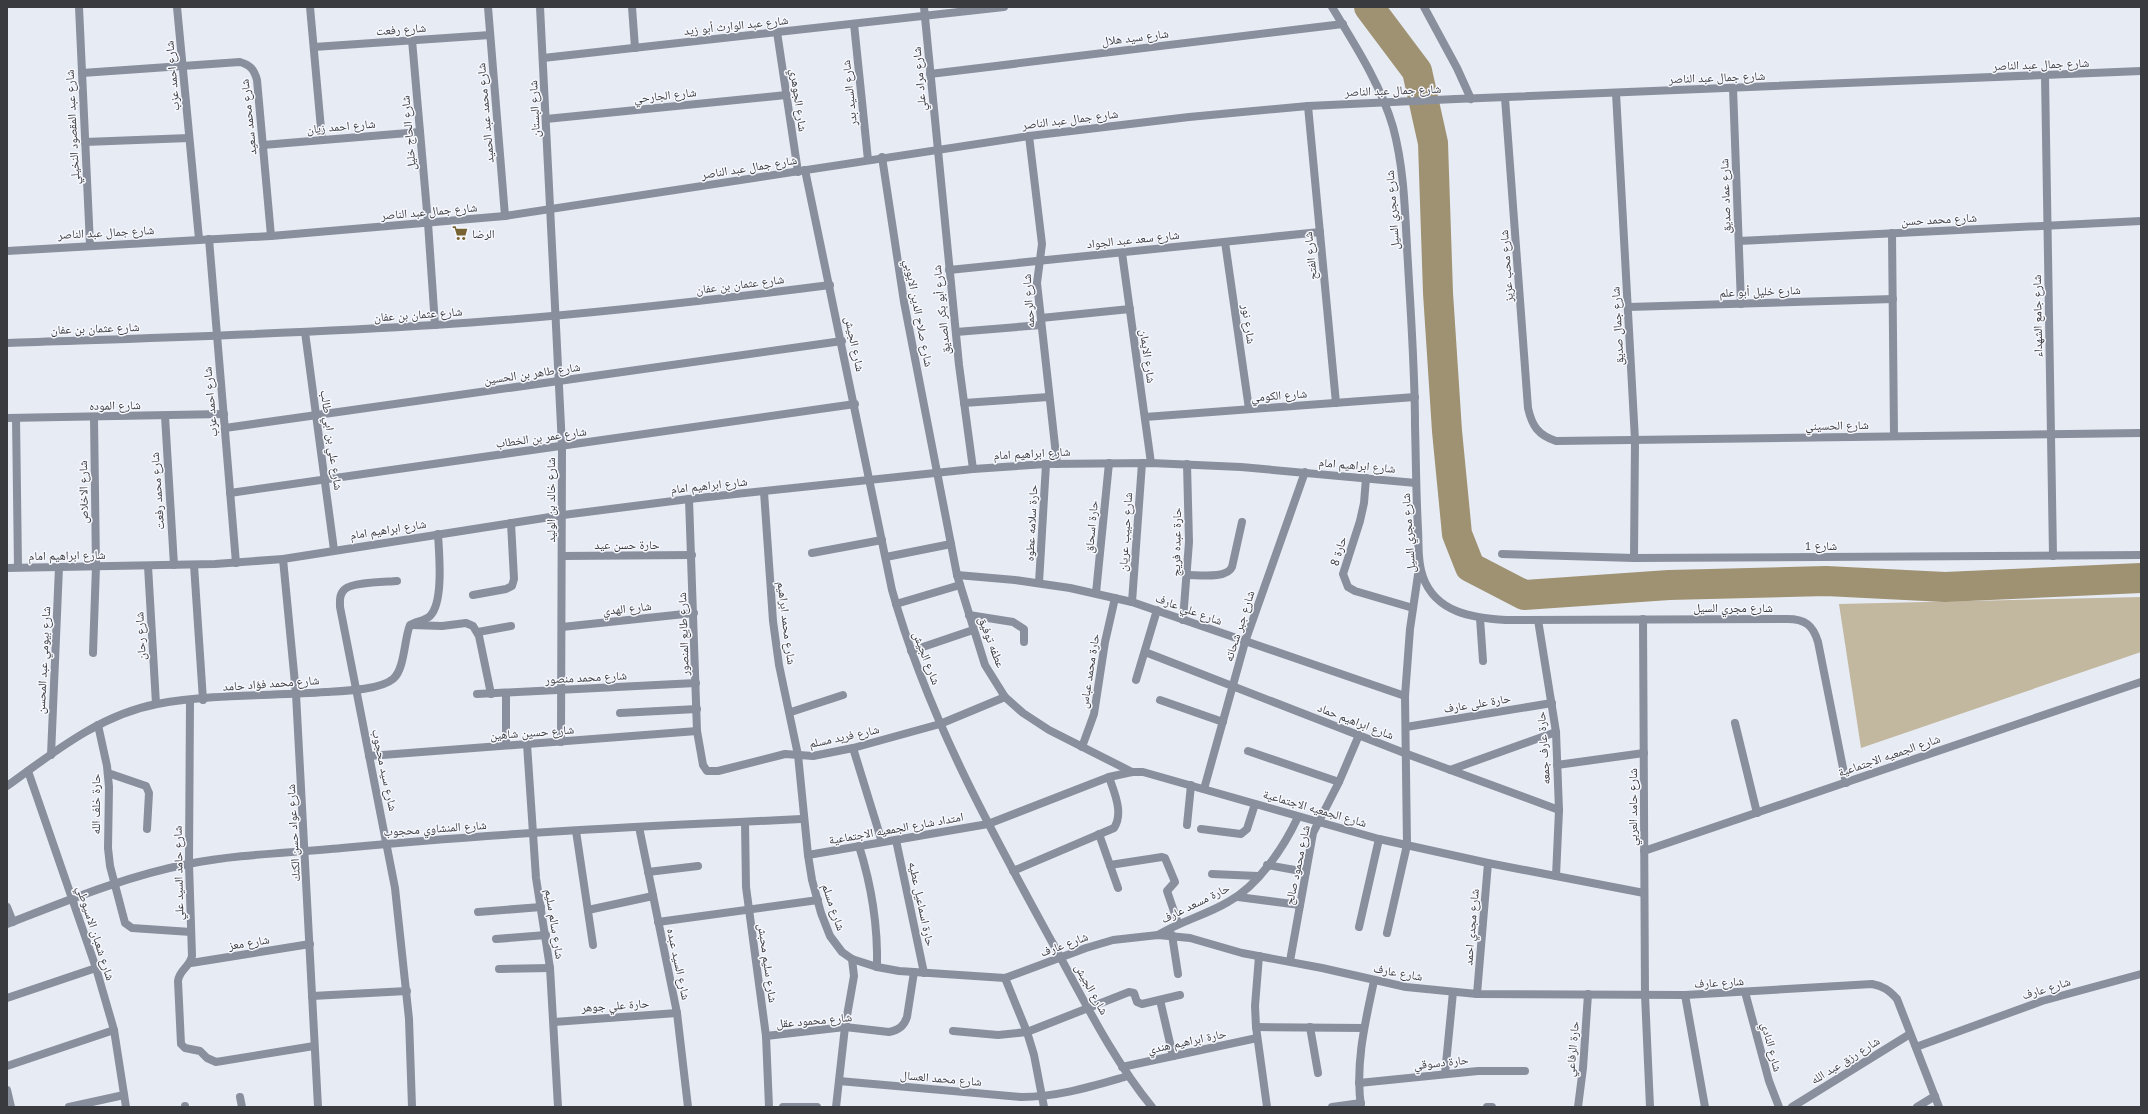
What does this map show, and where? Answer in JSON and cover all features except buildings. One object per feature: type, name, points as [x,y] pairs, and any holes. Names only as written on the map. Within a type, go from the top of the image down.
[{"type":"street","name":"شارع عبد المقصود النخيلي","points":[[79,7],[90,245]]},
{"type":"street","name":"شارع احمد عزب","points":[[177,7],[199,239]]},
{"type":"street","points":[[310,7],[322,140]]},
{"type":"street","name":"شارع محمد عبد الحميد","points":[[488,7],[506,216]]},
{"type":"street","name":"شارع البستان","points":[[540,7],[551,210]]},
{"type":"street","points":[[632,7],[635,48]]},
{"type":"street","name":"شارع مراد علي","points":[[924,7],[937,149]]},
{"type":"street","name":"شارع عبد الوارث أبو زيد","points":[[543,58],[1004,7]]},
{"type":"street","name":"شارع مجري السيل","points":[[1332,7],[1384,102],[1399,151],[1403,188],[1415,397],[1416,483],[1420,562],[1423,577],[1430,591],[1442,603],[1459,614],[1480,618],[1538,620],[1799,619],[1808,623],[1815,631],[1818,642],[1846,783]]},
{"type":"street","points":[[1424,7],[1457,68],[1471,99]]},
{"type":"street","name":"شارع السيد بدر","points":[[854,24],[868,160]]},
{"type":"street","name":"شارع سيد هلال","points":[[930,74],[1342,24]]},
{"type":"street","name":"شارع الجوهري","points":[[777,32],[786,95],[802,171]]},
{"type":"street","name":"شارع رفعت","points":[[314,47],[490,35]]},
{"type":"street","name":"شارع الحاج خليل","points":[[412,40],[428,223],[435,325]]},
{"type":"street","name":"شارع محمد سعيد","points":[[183,66],[240,62],[248,65],[255,71],[271,236]]},
{"type":"street","points":[[82,73],[183,66]]},
{"type":"street","name":"شارع جمال عبد الناصر","points":[[7,251],[90,245],[271,236],[506,216],[802,171],[882,157],[1029,136],[1189,117],[1308,106],[2141,71]]},
{"type":"street","name":"شارع جامع الشهداء","points":[[2045,76],[2052,556]]},
{"type":"street","name":"شارع عماد صديق","points":[[1733,88],[1741,304]]},
{"type":"street","name":"شارع جمال صديق","points":[[1616,93],[1635,440],[1634,558]]},
{"type":"street","name":"شارع الجارحي","points":[[546,119],[786,95]]},
{"type":"street","name":"شارع محب عزيز","points":[[1505,98],[1528,408],[1531,423],[1537,431]]},
{"type":"street","name":"شارع الفتح","points":[[1308,106],[1336,403]]},
{"type":"street","name":"شارع احمد زيان","points":[[263,145],[420,132]]},
{"type":"street","name":"شارع الرحمه","points":[[1029,136],[1042,244],[1037,283],[1057,464]]},
{"type":"street","points":[[85,142],[190,138]]},
{"type":"street","name":"شارع أبو بكر الصديق","points":[[937,149],[949,270],[973,469]]},
{"type":"street","name":"شارع صلاح الدين الايوبي","points":[[882,157],[904,302],[936,473]]},
{"type":"street","name":"شارع الجيش","points":[[802,171],[830,285],[896,604],[911,651],[940,724],[988,824],[1122,1067],[1152,1107]]},
{"type":"street","name":"شارع خالد بن الوليد","points":[[551,210],[562,446],[563,515],[561,742]]},
{"type":"street","name":"شارع محمد حسن","points":[[1739,241],[2141,221]]},
{"type":"street","name":"شارع سعد عبد الجواد","points":[[949,270],[1320,232]]},
{"type":"street","points":[[1892,233],[1894,436]]},
{"type":"street","name":"شارع احمد عزب","points":[[209,239],[236,563]]},
{"type":"street","name":"شارع نور","points":[[1225,242],[1248,410]]},
{"type":"street","name":"شارع الايمان","points":[[1122,252],[1151,463]]},
{"type":"street","name":"شارع عثمان بن عفان","points":[[7,343],[305,332],[435,325],[556,316],[731,298],[830,285]]},
{"type":"street","name":"شارع خليل أبو علم","points":[[1628,307],[1893,299]]},
{"type":"street","points":[[956,332],[1130,309]]},
{"type":"street","name":"شارع علي بن ابي طالب","points":[[305,332],[326,479],[334,550]]},
{"type":"street","name":"شارع طاهر بن الحسين","points":[[225,428],[842,341]]},
{"type":"street","points":[[964,402],[1050,397]]},
{"type":"street","name":"شارع الكومي","points":[[1145,417],[1415,397]]},
{"type":"street","name":"شارع عمر بن الخطاب","points":[[230,493],[855,404]]},
{"type":"street","name":"شارع الموده","points":[[11,418],[224,414]]},
{"type":"street","name":"شارع محمد رفعت","points":[[165,416],[174,565]]},
{"type":"street","name":"شارع الاخلاص","points":[[93,653],[96,566],[94,417]]},
{"type":"street","points":[[11,418],[18,568]]},
{"type":"street","name":"شارع الحسيني","points":[[1537,431],[1544,437],[1556,441],[2141,433]]},
{"type":"street","name":"حارة اسحاق","points":[[1096,593],[1109,463]]},
{"type":"street","name":"شارع حبيب عريان","points":[[1132,602],[1142,463]]},
{"type":"street","name":"شارع ابراهيم امام","points":[[7,568],[194,565],[283,559],[563,515],[689,499],[973,469],[1046,464],[1187,464],[1305,472],[1416,483]]},
{"type":"street","name":"حارة سلامه عطوه","points":[[1039,583],[1046,464]]},
{"type":"street","name":"حارة عبده فريج","points":[[1183,620],[1187,575],[1189,504],[1187,464]]},
{"type":"street","name":"شارع جبر شحاته","points":[[1204,789],[1245,642],[1305,472]]},
{"type":"street","name":"عطفه توفيق","points":[[936,473],[957,575],[973,630],[985,664],[1005,697],[1023,713],[1049,730],[1132,772]]},
{"type":"street","name":"حارة 8","points":[[1366,478],[1364,503],[1345,568],[1344,581],[1348,587],[1355,591],[1413,608]]},
{"type":"street","name":"شارع محمد ابراهيم","points":[[764,492],[773,621],[779,664],[798,755]]},
{"type":"street","name":"شارع طايع المنصور","points":[[689,499],[697,731],[705,768]]},
{"type":"street","points":[[1187,575],[1223,574],[1229,572],[1232,567],[1242,522]]},
{"type":"street","points":[[473,595],[506,589],[512,586],[514,579],[511,523]]},
{"type":"street","points":[[410,625],[428,618],[434,610],[439,579],[438,534]]},
{"type":"street","points":[[812,553],[882,540]]},
{"type":"street","points":[[886,557],[951,544]]},
{"type":"street","name":"شارع 1","points":[[1502,554],[1634,558],[2141,555]]},
{"type":"street","name":"حارة حسن عيد","points":[[562,556],[692,555]]},
{"type":"street","name":"شارع عواد حسن الكنك","points":[[283,559],[296,694],[306,851],[318,1107]]},
{"type":"street","points":[[1387,933],[1407,845],[1405,696],[1413,608],[1420,562]]},
{"type":"street","points":[[194,565],[203,700]]},
{"type":"street","name":"شارع رحان","points":[[148,566],[156,704]]},
{"type":"street","name":"شارع بيومي عبد المحسن","points":[[51,755],[59,567]]},
{"type":"street","name":"شارع علي عارف","points":[[957,575],[1039,583],[1096,593],[1132,602],[1405,696]]},
{"type":"street","name":"شارع سيد محجوب","points":[[398,581],[354,585],[345,589],[340,597],[356,689],[395,888],[407,990],[412,1107]]},
{"type":"street","points":[[896,604],[960,585]]},
{"type":"street","name":"حارة محمد عباس","points":[[1082,747],[1094,714],[1105,642],[1115,598]]},
{"type":"street","points":[[1136,680],[1158,610]]},
{"type":"street","name":"شارع الهدي","points":[[562,626],[694,613]]},
{"type":"street","points":[[969,615],[1018,623],[1024,629],[1024,642]]},
{"type":"street","points":[[1480,618],[1483,661]]},
{"type":"street","name":"شارع حامد العربي","points":[[1643,619],[1645,995],[1650,1107]]},
{"type":"street","name":"حارة عارف جمعه","points":[[1538,620],[1556,732],[1559,810],[1556,876]]},
{"type":"street","points":[[410,625],[442,626],[466,624],[473,626],[478,632],[491,694]]},
{"type":"street","name":"شارع محمد فؤاد حامد","points":[[7,786],[78,736],[122,714],[156,704],[190,700],[356,689],[388,682],[398,674],[410,625]]},
{"type":"street","points":[[478,632],[510,626]]},
{"type":"street","points":[[911,651],[973,630]]},
{"type":"street","name":"شارع ابراهيم حماد","points":[[1145,652],[1406,754],[1559,810]]},
{"type":"street","name":"شارع الجمعيه الاجتماعية","points":[[1644,851],[2141,682]]},
{"type":"street","name":"شارع محمد منصور","points":[[477,694],[696,683]]},
{"type":"street","points":[[506,693],[506,746]]},
{"type":"street","points":[[790,712],[843,695]]},
{"type":"street","name":"شارع فريد مسلم","points":[[705,768],[707,771],[718,771],[778,755],[813,756],[853,748],[940,724],[1005,697]]},
{"type":"street","name":"شارع حامد السيد علي","points":[[190,700],[189,864],[191,963]]},
{"type":"street","points":[[1160,700],[1223,722]]},
{"type":"street","name":"حارة على عارف","points":[[1406,727],[1552,703]]},
{"type":"street","points":[[620,713],[697,709]]},
{"type":"street","points":[[1735,723],[1757,813]]},
{"type":"street","name":"حارة خلف الله","points":[[98,725],[108,773],[108,848],[113,884],[126,923],[129,928],[191,932]]},
{"type":"street","name":"شارع حسين شاهين","points":[[369,756],[697,731]]},
{"type":"street","points":[[1450,770],[1556,732]]},
{"type":"street","name":"شارع محمود صالح","points":[[1290,961],[1313,833],[1339,782],[1359,735]]},
{"type":"street","name":"شارع سالم سليم","points":[[527,744],[536,878],[550,968],[558,1107]]},
{"type":"street","points":[[853,748],[882,842]]},
{"type":"street","points":[[1248,751],[1339,782]]},
{"type":"street","points":[[1557,765],[1644,753]]},
{"type":"street","name":"شارع مسلم","points":[[798,755],[808,855],[818,900],[830,936],[842,952],[852,959]]},
{"type":"street","name":"شارع شعبان الاسيوطي","points":[[28,771],[96,968],[114,1030],[126,1107]]},
{"type":"street","name":"شارع الجمعيه الاجتماعية","points":[[988,824],[1109,776],[1132,772],[1154,773],[1298,817],[1379,839],[1488,863],[1644,893]]},
{"type":"street","points":[[108,773],[146,786],[149,793],[147,829]]},
{"type":"street","points":[[1013,871],[1114,828],[1119,818],[1119,812],[1109,776]]},
{"type":"street","points":[[1187,825],[1191,785]]},
{"type":"street","points":[[1201,829],[1241,834],[1247,829],[1255,804]]},
{"type":"street","name":"حارة مسعد عارف","points":[[1158,934],[1178,923],[1238,897],[1281,849],[1298,817]]},
{"type":"street","name":"شارع المنشاوي محجوب","points":[[10,923],[113,884],[189,864],[244,856],[387,843],[639,827],[804,819]]},
{"type":"street","name":"شارع سليم محبش","points":[[745,822],[746,887],[748,910],[766,1036],[770,1107]]},
{"type":"street","name":"امتداد شارع الجمعيه الاجتماعية","points":[[808,855],[988,824]]},
{"type":"street","name":"شارع السيد عبده","points":[[639,827],[677,1013],[688,1107]]},
{"type":"street","points":[[576,831],[593,945]]},
{"type":"street","points":[[1099,834],[1118,888]]},
{"type":"street","points":[[1359,927],[1379,839]]},
{"type":"street","name":"حارة اسماعيل عطيه","points":[[896,840],[924,973]]},
{"type":"street","points":[[859,846],[869,876],[875,906],[878,937],[877,967]]},
{"type":"street","points":[[1110,865],[1162,857],[1165,858],[1175,881],[1175,884],[1168,888],[1167,891],[1178,923]]},
{"type":"street","name":"شارع مجدي احمد","points":[[1477,994],[1488,863]]},
{"type":"street","points":[[1267,865],[1306,872]]},
{"type":"street","points":[[648,872],[698,866]]},
{"type":"street","points":[[1212,874],[1258,876]]},
{"type":"street","points":[[588,910],[653,896]]},
{"type":"street","points":[[1238,897],[1300,905]]},
{"type":"street","points":[[658,922],[818,900]]},
{"type":"street","points":[[7,907],[10,923]]},
{"type":"street","points":[[478,912],[541,907]]},
{"type":"street","name":"شارع عارف","points":[[852,959],[877,967],[914,972],[1005,978],[1061,957],[1113,940],[1158,934],[1172,935],[1374,981],[1477,994],[1685,995],[1863,984],[1881,986],[1890,990],[1897,999],[1939,1107]]},
{"type":"street","points":[[496,939],[546,935]]},
{"type":"street","points":[[1172,935],[1178,974]]},
{"type":"street","name":"شارع معز","points":[[191,963],[310,944]]},
{"type":"street","points":[[1259,956],[1255,1006],[1256,1027],[1267,1107]]},
{"type":"street","points":[[836,1107],[845,1027],[854,976],[852,959]]},
{"type":"street","points":[[191,963],[181,972],[178,981],[181,1041],[185,1048],[200,1051],[216,1062],[314,1046]]},
{"type":"street","points":[[7,998],[96,968]]},
{"type":"street","points":[[499,969],[550,968]]},
{"type":"street","name":"شارع محمود عقل","points":[[766,1036],[845,1027],[889,1032],[901,1028],[907,1017],[914,972]]},
{"type":"street","name":"شارع عارف","points":[[1916,1047],[2042,1001],[2141,974]]},
{"type":"street","points":[[1005,978],[1027,1032],[1044,1107]]},
{"type":"street","points":[[1332,1107],[1361,1105],[1359,1056],[1374,981]]},
{"type":"street","points":[[312,996],[407,990]]},
{"type":"street","points":[[953,1031],[1005,1035],[1027,1032],[1088,1007],[1130,992],[1134,993],[1140,1004],[1180,995]]},
{"type":"street","points":[[1445,1074],[1453,992]]},
{"type":"street","name":"شارع النادي","points":[[1746,992],[1769,1082],[1779,1107]]},
{"type":"street","name":"حارة الرفاعي","points":[[1578,1107],[1583,1068],[1588,994]]},
{"type":"street","points":[[1685,995],[1705,1107]]},
{"type":"street","points":[[1160,1000],[1173,1056]]},
{"type":"street","name":"حارة علي جوهر","points":[[554,1022],[677,1013]]},
{"type":"street","points":[[1256,1027],[1364,1028]]},
{"type":"street","points":[[1310,1027],[1318,1073]]},
{"type":"street","points":[[7,1066],[114,1030]]},
{"type":"street","name":"شارع رزق عبد الله","points":[[1792,1107],[1910,1034]]},
{"type":"street","name":"حارة ابراهيم هندي","points":[[1122,1067],[1257,1038]]},
{"type":"street","name":"حارة دسوقي","points":[[1359,1083],[1478,1071],[1525,1071]]},
{"type":"street","name":"شارع محمد العسال","points":[[839,1082],[1022,1097],[1042,1097],[1064,1093],[1128,1076]]},
{"type":"street","points":[[7,1090],[11,1107]]},
{"type":"street","points":[[69,1107],[124,1094]]},
{"type":"street","points":[[1917,1107],[1935,1096]]},
{"type":"street","points":[[240,1097],[242,1107]]},
{"type":"street","points":[[783,1107],[817,1107]]},
{"type":"street","points":[[1487,1107],[1492,1107]]},
{"type":"shaded area","points":[[2141,597],[2141,652],[1861,748],[1839,604]]},
{"type":"waterway","points":[[1369,7],[1417,71],[1433,143],[1438,293],[1447,431],[1457,534],[1470,567],[1524,595],[1669,585],[1826,581],[1945,587],[2141,578]]},
{"type":"place","name":"الرضا","points":[[460,233]]}]
